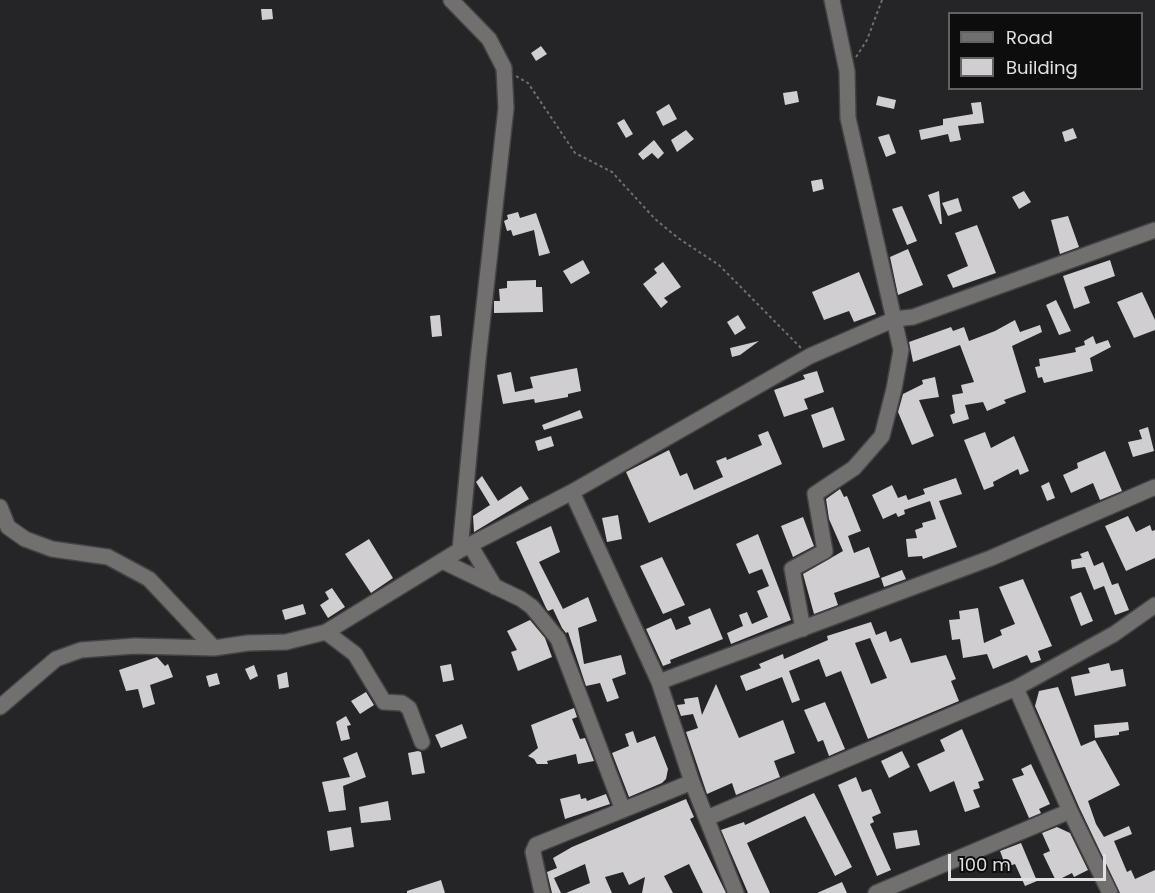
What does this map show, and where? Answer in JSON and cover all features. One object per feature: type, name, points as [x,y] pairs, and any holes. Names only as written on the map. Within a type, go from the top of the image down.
[{"type":"street","points":[[451,0],[489,39],[504,68],[506,108],[478,360],[465,548],[495,588]]},
{"type":"street","points":[[803,629],[792,569],[825,551],[815,494],[854,468],[882,436],[901,350],[848,118],[847,71],[832,0]]},
{"type":"street","points":[[0,707],[56,659],[81,651],[135,646],[214,648],[248,643],[286,642],[326,632],[442,561],[572,492],[810,356],[895,319],[913,317],[1155,230]]},
{"type":"street","points":[[659,682],[991,558],[1155,487]]},
{"type":"street","points":[[572,492],[659,682],[692,782],[736,893]]},
{"type":"street","points":[[0,507],[8,527],[25,539],[52,549],[108,556],[149,579],[214,648]]},
{"type":"street","points":[[442,561],[532,607],[558,639],[623,810]]},
{"type":"street","points":[[707,818],[1016,688],[1114,634],[1155,605]]},
{"type":"street","points":[[326,632],[355,654],[384,702],[402,703],[409,708],[422,742]]},
{"type":"street","points":[[1016,688],[1070,811],[1110,893]]},
{"type":"street","points":[[542,893],[533,848],[692,782]]},
{"type":"street","points":[[876,893],[1070,811]]},
{"type":"path","points":[[847,71],[867,40],[882,0]]},
{"type":"path","points":[[504,68],[528,83],[575,153],[612,172],[655,219],[678,238],[719,265],[810,356]]},
{"type":"building","points":[[261,9],[272,9],[273,19],[262,20]]},
{"type":"building","points":[[541,46],[547,54],[536,61],[531,53]]},
{"type":"building","points":[[797,91],[799,102],[785,105],[783,93]]},
{"type":"building","points":[[878,96],[896,100],[894,109],[876,105]]},
{"type":"building","points":[[981,102],[984,123],[958,126],[961,140],[950,142],[948,134],[921,140],[919,130],[943,125],[943,119],[973,114],[971,103]]},
{"type":"building","points":[[669,104],[677,119],[663,126],[656,112]]},
{"type":"building","points":[[624,119],[633,134],[626,138],[617,123]]},
{"type":"building","points":[[1073,128],[1077,138],[1065,142],[1062,132]]},
{"type":"building","points":[[686,130],[694,139],[677,152],[671,140]]},
{"type":"building","points":[[889,134],[896,153],[886,157],[878,137]]},
{"type":"building","points":[[654,140],[664,153],[658,159],[652,153],[643,160],[638,154]]},
{"type":"building","points":[[822,179],[824,189],[813,192],[811,181]]},
{"type":"building","points":[[939,191],[942,224],[940,224],[928,195]]},
{"type":"building","points":[[1024,191],[1031,202],[1019,209],[1012,197]]},
{"type":"building","points":[[958,198],[962,211],[948,216],[942,203]]},
{"type":"building","points":[[902,206],[917,241],[907,245],[892,209]]},
{"type":"building","points":[[518,212],[520,218],[536,213],[550,253],[539,256],[534,230],[513,236],[511,230],[507,231],[504,221],[508,219],[507,215]]},
{"type":"building","points":[[1068,216],[1079,247],[1060,254],[1051,220]]},
{"type":"building","points":[[977,225],[996,273],[953,288],[947,275],[968,266],[955,233]]},
{"type":"building","points":[[908,249],[923,285],[898,295],[890,257]]},
{"type":"building","points":[[583,260],[590,273],[571,284],[563,271]]},
{"type":"building","points":[[1110,260],[1115,276],[1084,287],[1090,303],[1074,309],[1063,276]]},
{"type":"building","points":[[663,262],[681,287],[664,298],[668,302],[661,308],[643,284],[657,273],[654,269]]},
{"type":"building","points":[[859,272],[876,314],[854,322],[849,311],[824,320],[812,292]]},
{"type":"building","points":[[536,280],[536,287],[542,287],[543,312],[494,313],[494,301],[500,301],[499,289],[507,288],[507,281]]},
{"type":"building","points":[[1142,292],[1155,320],[1155,330],[1134,338],[1117,302]]},
{"type":"building","points":[[1056,300],[1071,331],[1059,335],[1046,305]]},
{"type":"building","points":[[440,315],[442,336],[432,337],[430,316]]},
{"type":"building","points":[[738,315],[746,328],[735,335],[727,322]]},
{"type":"building","points":[[1015,320],[1020,332],[1040,325],[1042,332],[1012,346],[1026,392],[1004,400],[1006,403],[987,411],[983,402],[965,405],[969,419],[953,424],[950,415],[955,413],[952,395],[963,393],[961,385],[974,382],[960,345],[913,362],[909,342],[951,327],[953,331],[964,327],[969,341]]},
{"type":"building","points":[[1093,336],[1096,344],[1108,340],[1111,347],[1090,358],[1093,371],[1044,383],[1042,377],[1038,378],[1035,367],[1040,366],[1039,359],[1076,352],[1075,348],[1085,345],[1084,341]]},
{"type":"building","points":[[759,341],[740,355],[732,357],[730,348]]},
{"type":"building","points":[[577,368],[581,391],[568,394],[568,397],[535,403],[534,399],[503,404],[497,375],[511,372],[515,392],[533,388],[530,377]]},
{"type":"building","points":[[817,371],[824,392],[804,399],[808,409],[784,417],[774,390],[805,379],[803,375]]},
{"type":"building","points":[[935,377],[939,397],[919,400],[934,436],[912,445],[898,412],[903,394],[923,384],[922,380]]},
{"type":"building","points":[[833,407],[845,440],[823,448],[811,415]]},
{"type":"building","points":[[580,410],[583,418],[544,430],[542,425]]},
{"type":"building","points":[[1148,427],[1154,451],[1133,457],[1128,442],[1142,439],[1139,430]]},
{"type":"building","points":[[768,431],[782,464],[649,523],[626,472],[669,450],[680,476],[687,473],[694,490],[723,477],[716,461],[726,457],[727,460],[762,445],[758,435]]},
{"type":"building","points":[[985,432],[991,448],[1014,436],[1029,471],[1020,475],[1018,469],[993,482],[994,486],[984,490],[964,440]]},
{"type":"building","points":[[551,436],[554,446],[538,451],[535,441]]},
{"type":"building","points":[[1105,451],[1122,491],[1100,500],[1093,483],[1071,493],[1063,475],[1078,468],[1077,463]]},
{"type":"building","points":[[482,476],[498,501],[521,486],[529,499],[474,532],[473,516],[490,505],[476,482]]},
{"type":"building","points":[[956,478],[962,494],[939,501],[957,547],[923,559],[922,556],[908,557],[906,539],[917,538],[915,530],[923,527],[922,523],[936,519],[930,501],[904,510],[905,514],[898,517],[896,513],[883,519],[872,495],[892,485],[898,498],[906,495],[908,500],[925,494],[923,489]]},
{"type":"building","points":[[1049,482],[1055,498],[1047,501],[1041,486]]},
{"type":"building","points":[[840,489],[844,497],[847,496],[861,531],[848,536],[854,553],[869,547],[880,577],[834,593],[838,605],[814,614],[803,574],[843,551],[829,519],[826,499]]},
{"type":"building","points":[[618,515],[622,539],[607,542],[602,518]]},
{"type":"building","points":[[1128,516],[1136,532],[1150,525],[1152,531],[1155,530],[1155,558],[1126,571],[1105,526]]},
{"type":"building","points":[[803,517],[814,546],[793,557],[781,526]]},
{"type":"building","points":[[551,526],[560,552],[539,562],[563,609],[588,597],[597,621],[578,628],[584,664],[621,655],[626,674],[612,679],[619,698],[607,702],[600,683],[586,686],[568,632],[566,633],[562,628],[553,609],[548,611],[546,608],[516,542]]},
{"type":"building","points":[[758,534],[791,620],[731,644],[727,633],[743,626],[739,615],[747,612],[752,624],[768,617],[757,591],[769,586],[762,569],[749,574],[736,544]]},
{"type":"building","points":[[369,539],[393,578],[371,593],[345,554]]},
{"type":"building","points":[[1088,551],[1094,566],[1103,562],[1112,585],[1118,583],[1129,610],[1115,615],[1104,586],[1094,590],[1085,567],[1072,569],[1071,560],[1082,558],[1080,554]]},
{"type":"building","points":[[662,557],[685,605],[663,614],[640,566]]},
{"type":"building","points":[[902,570],[906,579],[884,587],[881,578]]},
{"type":"building","points":[[1023,579],[1052,646],[1038,651],[1041,660],[1031,663],[1027,655],[993,669],[987,654],[963,658],[960,639],[952,640],[949,620],[960,619],[959,611],[978,608],[984,643],[1002,635],[1000,630],[1015,624],[999,587]]},
{"type":"building","points":[[332,588],[345,607],[328,618],[320,605],[329,599],[325,592]]},
{"type":"building","points":[[1081,592],[1093,621],[1081,626],[1070,597]]},
{"type":"building","points":[[303,604],[306,614],[285,620],[282,610]]},
{"type":"building","points":[[710,608],[723,639],[670,660],[671,663],[663,666],[646,629],[671,618],[676,630],[691,624],[688,617]]},
{"type":"building","points":[[530,620],[545,638],[552,657],[518,671],[511,652],[517,650],[507,631]]},
{"type":"building","points":[[871,622],[876,635],[886,631],[890,642],[901,638],[911,663],[946,655],[956,679],[951,681],[959,701],[868,739],[841,671],[826,677],[819,659],[789,671],[800,700],[792,703],[782,677],[746,691],[740,676],[761,668],[759,664],[783,654],[784,659],[828,640],[827,636]],"holes":[[[870,638],[887,678],[871,684],[855,643]]]},
{"type":"building","points":[[157,657],[165,666],[168,664],[173,677],[150,685],[155,704],[143,708],[138,689],[126,691],[119,670]]},
{"type":"building","points":[[1109,663],[1111,671],[1123,669],[1126,686],[1075,696],[1071,677],[1090,673],[1088,668]]},
{"type":"building","points":[[451,664],[454,680],[443,682],[440,666]]},
{"type":"building","points":[[254,665],[258,676],[250,680],[245,669]]},
{"type":"building","points":[[287,672],[289,687],[279,689],[277,675]]},
{"type":"building","points":[[217,673],[220,684],[209,687],[206,676]]},
{"type":"building","points":[[716,684],[739,738],[783,720],[795,753],[774,761],[780,777],[736,795],[732,783],[707,794],[686,732],[698,728],[693,714],[681,716],[677,705],[685,704],[684,699],[698,697],[702,715]]},
{"type":"building","points":[[1058,687],[1081,746],[1095,740],[1120,785],[1088,801],[1096,824],[1104,837],[1129,826],[1132,834],[1114,841],[1127,872],[1131,870],[1135,879],[1155,870],[1155,893],[1120,893],[1079,807],[1035,706],[1039,691]]},
{"type":"building","points":[[366,692],[374,705],[360,714],[351,701]]},
{"type":"building","points":[[825,702],[845,749],[829,756],[823,740],[818,742],[804,710]]},
{"type":"building","points":[[574,708],[577,717],[572,719],[580,739],[585,738],[594,761],[578,764],[576,754],[547,761],[548,764],[537,764],[528,756],[538,748],[531,725]]},
{"type":"building","points":[[346,716],[351,725],[347,726],[350,739],[341,741],[336,722]]},
{"type":"building","points":[[1128,722],[1129,730],[1119,732],[1119,735],[1095,738],[1094,725]]},
{"type":"building","points":[[462,724],[467,738],[441,748],[435,735]]},
{"type":"building","points":[[962,729],[984,780],[978,782],[980,788],[973,790],[980,807],[965,812],[954,781],[930,792],[917,764],[945,751],[940,740]]},
{"type":"building","points":[[633,731],[637,743],[655,736],[668,769],[666,779],[662,783],[629,797],[612,753],[629,746],[625,734]]},
{"type":"building","points":[[902,751],[910,767],[889,778],[881,761]]},
{"type":"building","points":[[357,752],[366,777],[343,786],[346,810],[329,812],[322,782],[350,777],[343,758]]},
{"type":"building","points":[[421,752],[425,773],[412,775],[408,753]]},
{"type":"building","points":[[1031,764],[1050,804],[1039,809],[1041,813],[1029,818],[1012,779],[1024,775],[1021,769]]},
{"type":"building","points":[[856,777],[862,792],[871,789],[881,813],[872,817],[874,822],[870,824],[891,870],[877,876],[838,785]]},
{"type":"building","points":[[814,793],[852,867],[835,876],[805,816],[747,843],[770,893],[748,893],[721,830],[744,822],[745,825]]},
{"type":"building","points":[[580,794],[581,799],[586,798],[587,801],[606,794],[610,804],[565,819],[560,799]]},
{"type":"building","points":[[686,799],[694,817],[690,819],[726,893],[703,893],[689,864],[664,876],[673,893],[642,893],[645,877],[629,885],[623,872],[605,877],[612,893],[566,893],[590,883],[585,864],[554,878],[561,893],[552,893],[547,872],[557,868],[553,858],[572,847]]},
{"type":"building","points":[[388,801],[391,820],[361,823],[359,807]]},
{"type":"building","points":[[351,827],[354,847],[330,851],[327,831]]},
{"type":"building","points":[[1057,827],[1070,833],[1088,870],[1074,877],[1072,873],[1056,881],[1043,854],[1050,851],[1042,833]]},
{"type":"building","points":[[917,830],[920,845],[896,849],[893,833]]},
{"type":"building","points":[[1021,843],[1037,881],[1025,886],[1015,864],[1006,867],[1000,851]]},
{"type":"building","points":[[441,880],[445,893],[407,893],[407,891]]},
{"type":"building","points":[[842,882],[847,893],[817,893]]}]
